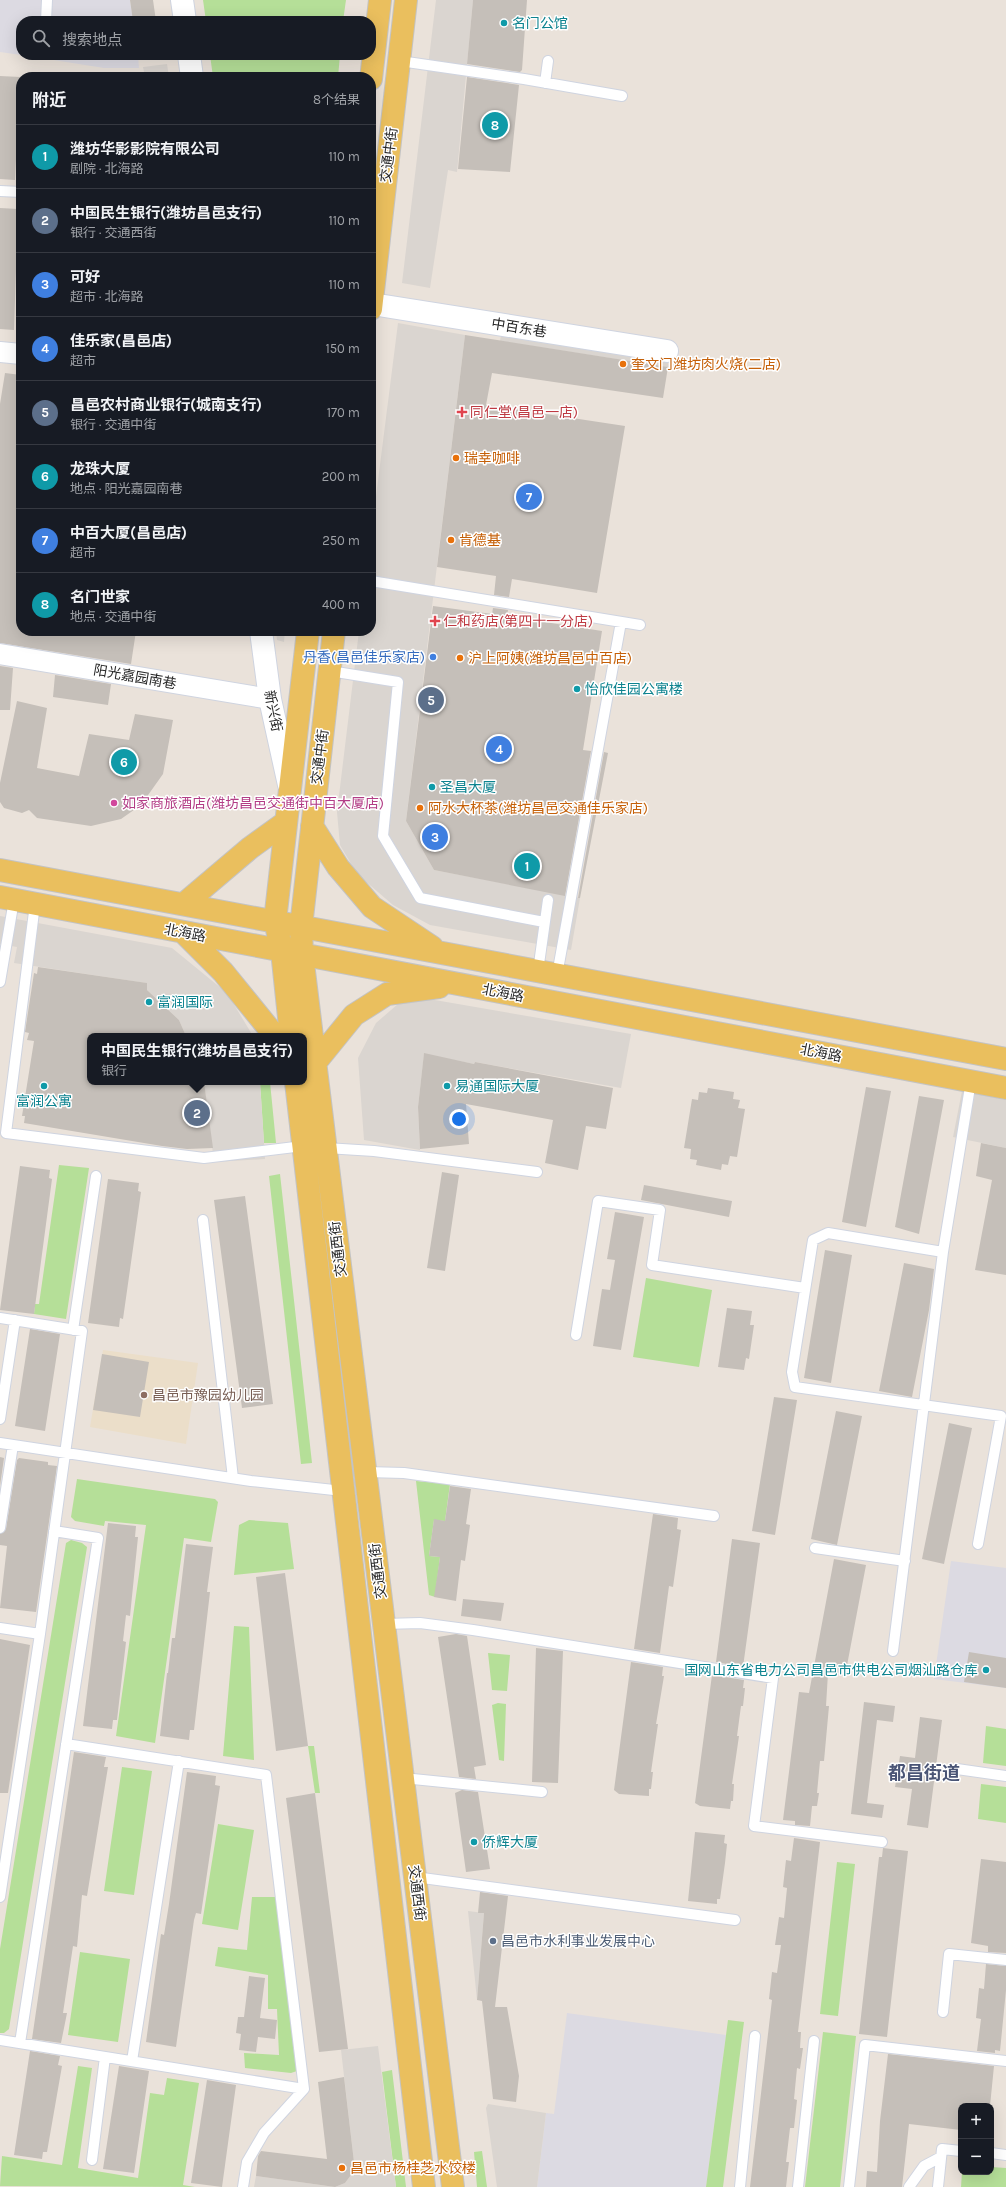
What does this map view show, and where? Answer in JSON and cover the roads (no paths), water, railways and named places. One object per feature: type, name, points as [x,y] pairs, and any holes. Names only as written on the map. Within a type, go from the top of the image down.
[{"type":"main road","points":[[376,35],[380,0]]},
{"type":"main road","name":"交通中街","points":[[376,265],[406,0]]},
{"type":"main road","points":[[372,72],[373,60]]},
{"type":"main road","name":"交通中街","points":[[275,921],[307,636]]},
{"type":"main road","name":"交通中街","points":[[292,953],[301,927],[334,636]]},
{"type":"main road","points":[[184,904],[250,848],[286,822]]},
{"type":"main road","points":[[312,826],[338,867],[372,907],[439,952]]},
{"type":"main road","name":"北海路","points":[[0,870],[1006,1059]]},
{"type":"main road","name":"北海路","points":[[16,900],[1006,1088]]},
{"type":"main road","name":"交通西街","points":[[275,921],[292,953],[316,1063],[453,2187]]},
{"type":"main road","points":[[183,932],[223,972],[273,1033]]},
{"type":"main road","name":"交通西街","points":[[291,1033],[292,953]]},
{"type":"main road","points":[[316,1063],[354,1015],[387,994],[456,984]]},
{"type":"main road","name":"交通西街","points":[[296,1085],[424,2187]]},
{"type":"street","points":[[182,0],[184,16]]},
{"type":"street","points":[[190,60],[191,72]]},
{"type":"street","name":"中百东巷","points":[[376,308],[667,351]]},
{"type":"street","points":[[0,352],[16,354]]},
{"type":"street","name":"新兴街","points":[[262,636],[270,699],[290,790]]},
{"type":"street","name":"阳光嘉园南巷","points":[[0,654],[270,699]]},
{"type":"lane","points":[[46,16],[48,0]]},
{"type":"lane","points":[[400,61],[622,96]]},
{"type":"lane","points":[[545,83],[548,61]]},
{"type":"lane","points":[[0,191],[16,192]]},
{"type":"lane","points":[[376,582],[640,625]]},
{"type":"lane","points":[[548,973],[621,622]]},
{"type":"lane","points":[[330,671],[398,682],[383,836],[420,898],[544,922]]},
{"type":"lane","points":[[0,982],[16,900]]},
{"type":"lane","points":[[16,900],[6,1133],[204,1158],[303,1146]]},
{"type":"lane","points":[[548,900],[544,922],[548,973]]},
{"type":"lane","points":[[893,1651],[943,1252],[971,1081]]},
{"type":"lane","points":[[326,1148],[374,1151],[537,1172]]},
{"type":"lane","points":[[73,1330],[96,1176]]},
{"type":"lane","points":[[576,1335],[598,1201],[660,1210],[652,1265],[805,1288]]},
{"type":"lane","points":[[203,1220],[233,1478]]},
{"type":"lane","points":[[943,1252],[828,1233],[813,1240],[792,1372],[795,1387],[1001,1416],[978,1544]]},
{"type":"lane","points":[[0,1318],[82,1331],[40,1634],[3,1861],[0,1897]]},
{"type":"lane","points":[[0,1419],[15,1320]]},
{"type":"lane","points":[[0,1443],[233,1478],[343,1491]]},
{"type":"lane","points":[[0,1528],[13,1445]]},
{"type":"lane","points":[[366,1472],[404,1473],[714,1516]]},
{"type":"lane","points":[[20,2043],[98,1538],[54,1531]]},
{"type":"lane","points":[[815,1548],[905,1561]]},
{"type":"lane","points":[[384,1624],[420,1623],[465,1629],[773,1678],[754,1826],[882,1842]]},
{"type":"lane","points":[[0,1628],[40,1634]]},
{"type":"lane","points":[[66,1744],[266,1774],[304,2089],[261,2139],[247,2162],[243,2187]]},
{"type":"lane","points":[[132,2061],[178,1761]]},
{"type":"lane","points":[[957,1769],[1006,1776]]},
{"type":"lane","points":[[403,1778],[542,1792]]},
{"type":"lane","points":[[415,1877],[735,1920]]},
{"type":"lane","points":[[943,2012],[949,1954],[1006,1960]]},
{"type":"lane","points":[[740,2187],[755,2036]]},
{"type":"lane","points":[[0,2040],[304,2089]]},
{"type":"lane","points":[[798,2187],[814,2041]]},
{"type":"lane","points":[[849,2187],[865,2045],[1006,2061]]},
{"type":"lane","points":[[92,2160],[105,2057]]},
{"type":"lane","points":[[938,2187],[942,2149],[958,2151]]},
{"type":"lane","points":[[994,2153],[1006,2154]]},
{"type":"lane","points":[[909,2187],[924,2166],[941,2158]]},
{"type":"place","name":"名门公馆","points":[[504,23]]},
{"type":"place","name":"名门世家","points":[[495,125]]},
{"type":"place","name":"奎文门潍坊肉火烧(二店)","points":[[623,364]]},
{"type":"place","name":"同仁堂(昌邑一店)","points":[[462,412]]},
{"type":"place","name":"瑞幸咖啡","points":[[456,458]]},
{"type":"place","name":"中百大厦(昌邑店)","points":[[529,497]]},
{"type":"place","name":"肯德基","points":[[451,540]]},
{"type":"place","name":"仁和药店(第四十一分店)","points":[[435,621]]},
{"type":"place","name":"丹香(昌邑佳乐家店)","points":[[433,657]]},
{"type":"place","name":"沪上阿姨(潍坊昌邑中百店)","points":[[460,658]]},
{"type":"place","name":"怡欣佳园公寓楼","points":[[577,689]]},
{"type":"place","name":"昌邑农村商业银行(城南支行)","points":[[431,700]]},
{"type":"place","name":"佳乐家(昌邑店)","points":[[499,749]]},
{"type":"place","name":"龙珠大厦","points":[[124,762]]},
{"type":"place","name":"圣昌大厦","points":[[432,787]]},
{"type":"place","name":"如家商旅酒店(潍坊昌邑交通街中百大厦店)","points":[[114,803]]},
{"type":"place","name":"阿水大杯茶(潍坊昌邑交通佳乐家店)","points":[[420,808]]},
{"type":"place","name":"可好","points":[[435,837]]},
{"type":"place","name":"潍坊华影影院有限公司","points":[[527,866]]},
{"type":"place","name":"富润国际","points":[[149,1002]]},
{"type":"place","name":"富润公寓","points":[[44,1086]]},
{"type":"place","name":"易通国际大厦","points":[[447,1086]]},
{"type":"place","name":"中国民生银行(潍坊昌邑支行)","points":[[197,1113]]},
{"type":"place","name":"昌邑市豫园幼儿园","points":[[144,1395]]},
{"type":"place","name":"国网山东省电力公司昌邑市供电公司烟汕路仓库","points":[[986,1670]]},
{"type":"place","name":"侨辉大厦","points":[[474,1842]]},
{"type":"place","name":"昌邑市水利事业发展中心","points":[[493,1941]]},
{"type":"place","name":"昌邑市杨桂芝水饺楼","points":[[342,2168]]},
{"type":"district","name":"都昌街道","points":[[924,1773]]}]
